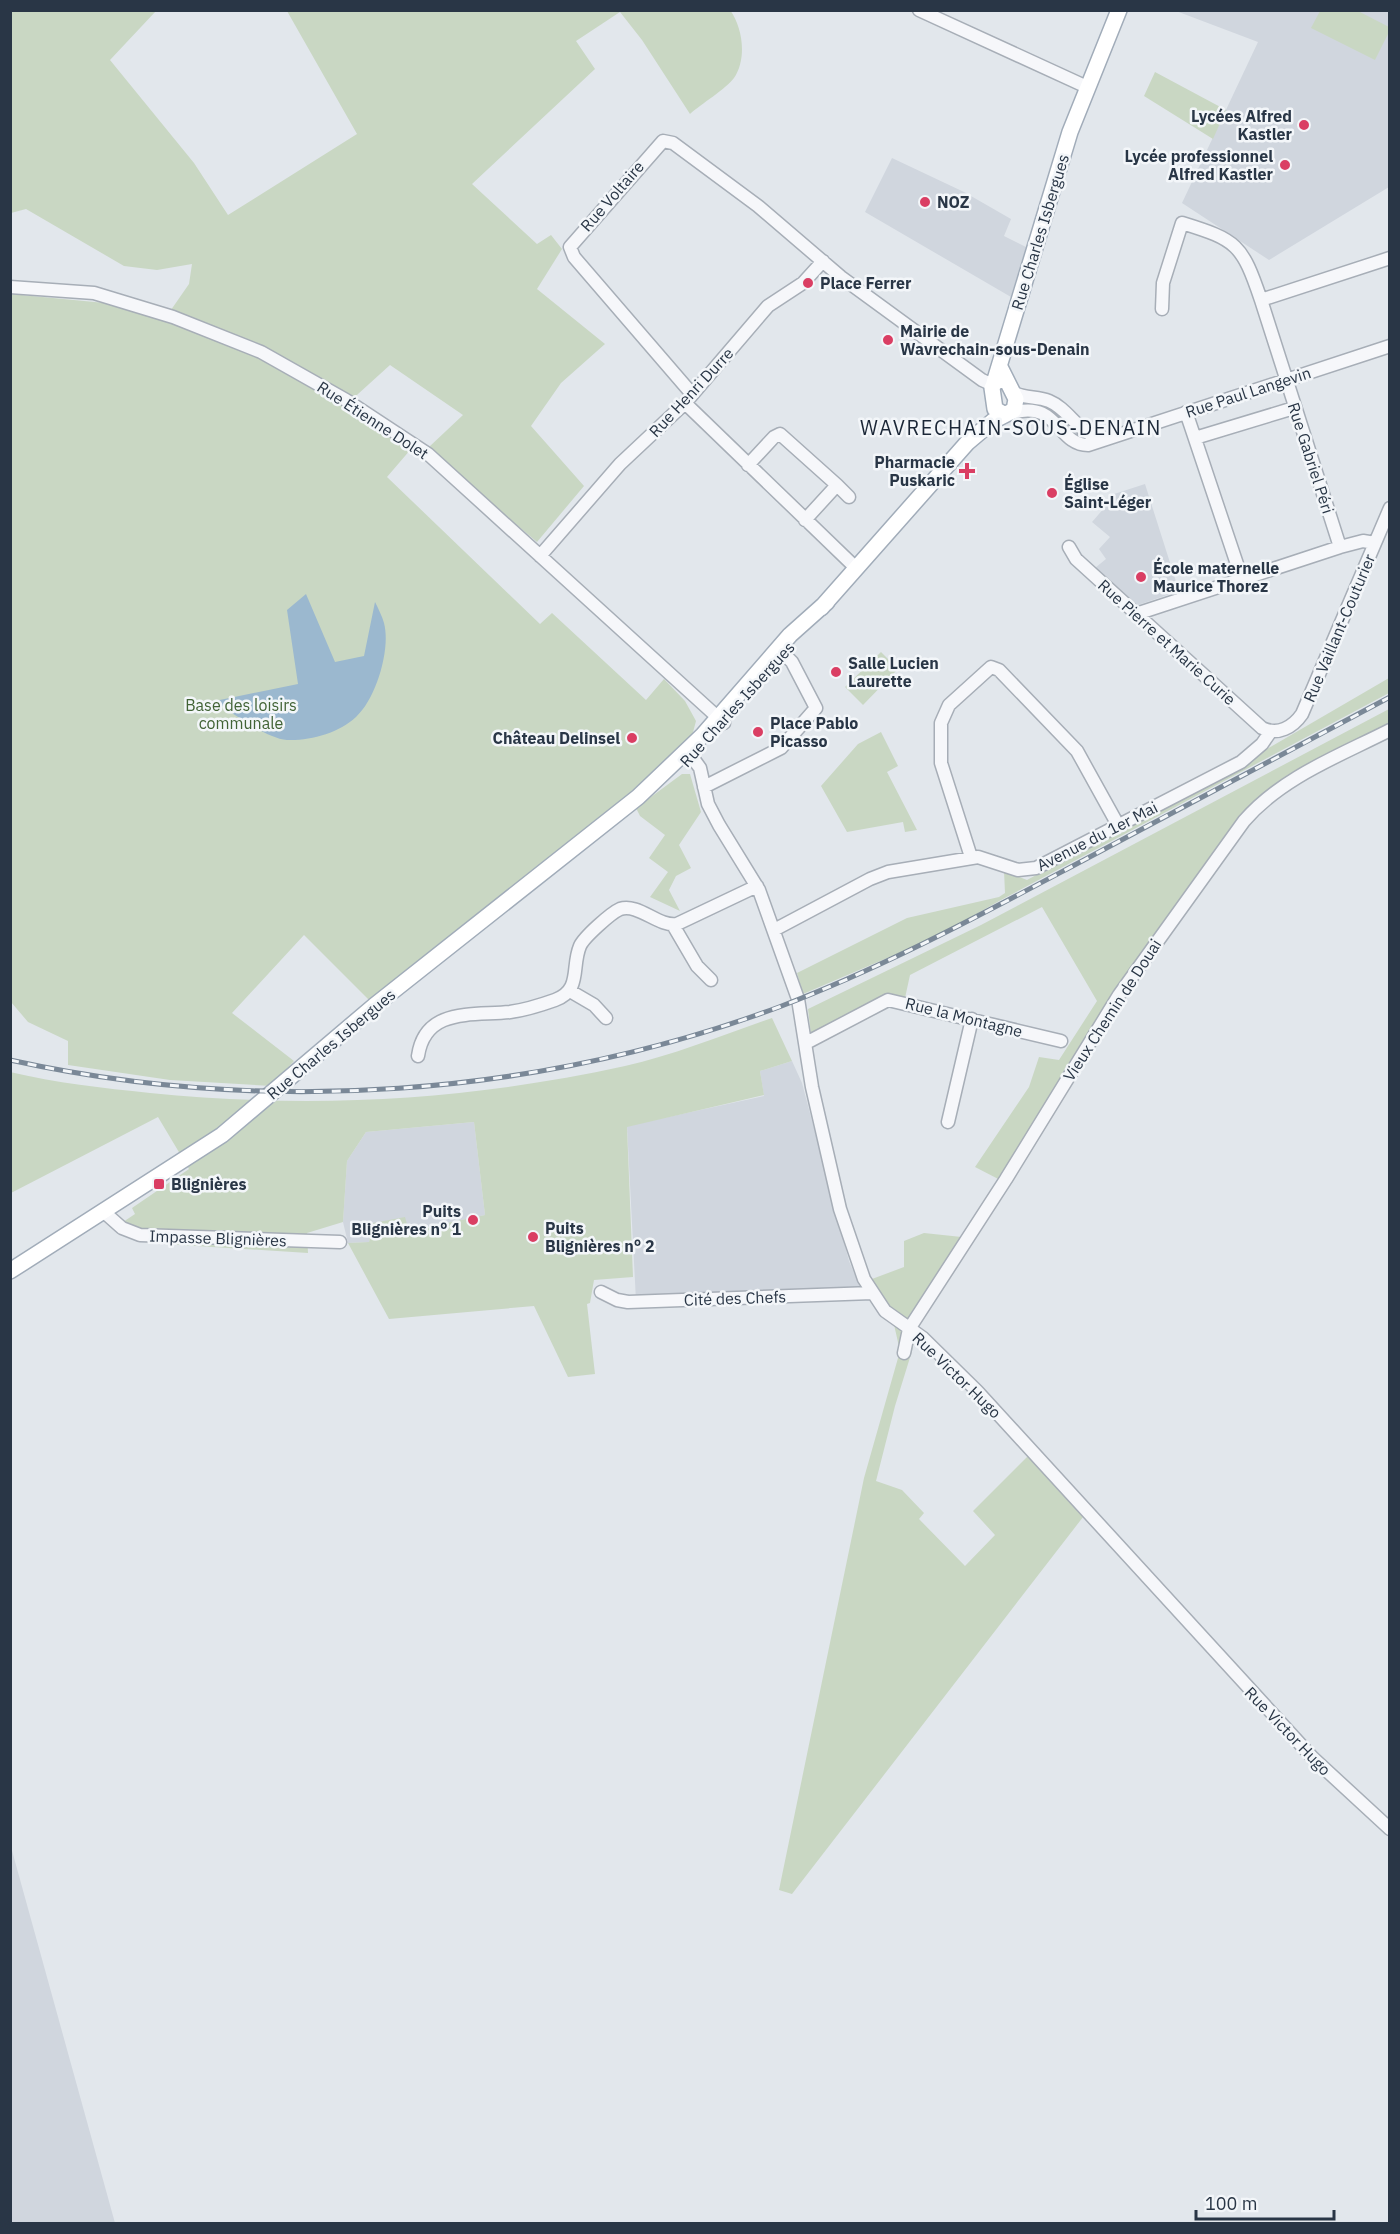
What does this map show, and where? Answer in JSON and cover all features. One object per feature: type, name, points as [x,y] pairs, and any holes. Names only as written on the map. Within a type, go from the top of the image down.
[{"type":"main road","name":"Rue Charles Isbergues","points":[[967,443],[1000,388],[1000,367],[1070,132],[1119,10]]},
{"type":"main road","points":[[1000,388],[996,410],[1009,414]]},
{"type":"main road","name":"Rue Charles Isbergues","points":[[10,1271],[222,1135],[369,1010],[638,797],[690,753],[722,720],[802,622],[827,602],[967,443],[993,421],[1009,414]]},
{"type":"street","points":[[919,10],[1087,87]]},
{"type":"street","name":"Rue Voltaire","points":[[689,399],[574,257],[570,247],[657,144],[663,141],[673,143],[809,249],[846,281],[982,380],[1000,388]]},
{"type":"street","name":"Rue Gabriel Péri","points":[[1162,309],[1163,283],[1182,223],[1220,235],[1233,244],[1249,266],[1340,547]]},
{"type":"street","points":[[1261,300],[1389,258]]},
{"type":"street","name":"Rue Henri Durre","points":[[540,556],[620,464],[689,399],[773,302],[802,283],[823,261]]},
{"type":"street","name":"Rue Étienne Dolet","points":[[10,287],[108,296],[203,327],[261,352],[415,444],[722,720]]},
{"type":"street","name":"Rue Paul Langevin","points":[[1009,414],[1026,409],[1040,411],[1081,444],[1106,438],[1389,346]]},
{"type":"street","points":[[1000,388],[1027,399],[1049,401],[1090,435],[1106,438]]},
{"type":"street","points":[[689,399],[748,465],[856,568]]},
{"type":"street","name":"Rue Paul Langevin","points":[[1195,438],[1294,408]]},
{"type":"street","points":[[1186,412],[1242,579]]},
{"type":"street","points":[[748,465],[776,435],[780,434],[849,497]]},
{"type":"street","points":[[805,520],[837,485]]},
{"type":"street","name":"Rue Vaillant-Couturier","points":[[1271,731],[1289,727],[1302,714],[1389,508]]},
{"type":"street","points":[[1136,614],[1340,547],[1363,541],[1375,543]]},
{"type":"street","name":"Rue Pierre et Marie Curie","points":[[1069,547],[1076,559],[1136,614],[1262,728],[1271,731]]},
{"type":"street","points":[[704,787],[781,747],[816,708],[792,662],[781,650]]},
{"type":"street","points":[[971,857],[941,763],[941,723],[949,705],[991,667],[999,669],[1077,751],[1118,825]]},
{"type":"street","name":"Vieux Chemin de Douai","points":[[904,1353],[909,1329],[1006,1179],[1119,995],[1244,821],[1282,787],[1389,730]]},
{"type":"street","name":"Avenue du 1er Mai","points":[[774,930],[882,873],[971,857],[987,859],[1018,870],[1031,870],[1241,762],[1262,744],[1271,731]]},
{"type":"street","name":"Rue Victor Hugo","points":[[690,753],[700,768],[704,787],[719,825],[757,886],[800,1004],[812,1087],[842,1217],[854,1254],[872,1293],[890,1316],[928,1342],[971,1385],[1313,1758],[1389,1829]]},
{"type":"street","points":[[673,925],[757,886]]},
{"type":"street","points":[[418,1056],[423,1035],[446,1018],[520,1010],[555,1000],[570,991],[582,942],[616,912],[628,908],[673,925],[697,966],[711,980]]},
{"type":"street","points":[[570,991],[594,1005],[606,1018]]},
{"type":"street","name":"Rue la Montagne","points":[[806,1043],[888,1000],[1060,1041]]},
{"type":"street","points":[[948,1122],[972,1019]]},
{"type":"street","name":"Impasse Blignières","points":[[104,1212],[122,1228],[140,1234],[340,1242]]},
{"type":"street","name":"Cité des Chefs","points":[[601,1292],[616,1300],[628,1302],[872,1293]]},
{"type":"shaded area","name":"Lycées Alfred Kastler","points":[[1176,11],[1389,11],[1389,187],[1269,260],[1182,203],[1258,42]]},
{"type":"shaded area","points":[[892,158],[964,192],[1011,219],[1004,236],[1026,247],[1011,297],[865,212]]},
{"type":"shaded area","points":[[1145,484],[1179,591],[1138,605],[1095,568],[1106,559],[1099,549],[1110,537],[1092,522],[1112,499],[1108,496]]},
{"type":"shaded area","points":[[792,1061],[802,1083],[849,1261],[861,1289],[636,1301],[627,1126],[764,1096],[760,1071]]},
{"type":"shaded area","points":[[474,1122],[485,1215],[409,1231],[373,1223],[369,1242],[348,1243],[343,1222],[347,1161],[366,1132]]},
{"type":"shaded area","points":[[11,1847],[115,2223],[11,2223]]},
{"type":"green space","name":"Base des loisirs communale","points":[[730,10],[738,26],[742,44],[738,70],[725,87],[690,114],[642,40],[620,12],[576,41],[595,69],[472,184],[537,244],[551,235],[562,249],[537,289],[605,344],[561,383],[531,426],[584,486],[537,542],[451,469],[429,447],[463,415],[390,365],[347,404],[411,449],[387,477],[540,624],[552,613],[646,700],[664,679],[685,701],[696,721],[692,736],[631,792],[369,1000],[304,935],[232,1013],[294,1061],[271,1086],[170,1080],[68,1065],[68,1041],[28,1022],[11,1002],[11,294],[105,303],[164,320],[189,284],[192,264],[157,270],[124,266],[26,209],[11,213],[11,11],[156,11],[110,60],[194,163],[228,215],[357,134],[287,11]]},
{"type":"green space","points":[[1320,11],[1358,11],[1389,27],[1389,32],[1375,60],[1311,28]]},
{"type":"green space","points":[[1155,72],[1226,110],[1213,139],[1144,96]]},
{"type":"green space","points":[[881,652],[898,669],[863,705],[845,687]]},
{"type":"green space","points":[[1389,678],[1389,693],[934,938],[803,994],[797,973],[907,918],[999,897],[1005,893],[1004,871],[1027,880],[1260,753]]},
{"type":"green space","points":[[1389,709],[1389,736],[1324,767],[1271,797],[1243,825],[1148,961],[1006,1183],[975,1167],[1029,1087],[1039,1057],[1059,1060],[1097,1001],[1042,907],[910,975],[905,998],[890,994],[822,1032],[811,1035],[808,1009],[981,925]]},
{"type":"green space","points":[[881,732],[898,766],[887,772],[917,830],[905,832],[903,822],[847,832],[821,786],[858,744]]},
{"type":"green space","points":[[682,774],[690,774],[701,812],[679,845],[691,868],[676,876],[669,890],[680,911],[650,897],[668,872],[649,858],[665,835],[640,816],[636,808]]},
{"type":"green space","points":[[772,1018],[792,1061],[760,1071],[764,1095],[627,1127],[633,1277],[594,1280],[590,1303],[587,1304],[595,1374],[568,1377],[534,1306],[389,1319],[348,1243],[369,1242],[373,1223],[405,1217],[409,1231],[485,1215],[474,1122],[366,1132],[347,1161],[343,1222],[307,1233],[308,1253],[149,1243],[123,1222],[135,1214],[132,1208],[189,1169],[158,1117],[11,1193],[10,1072],[97,1087],[211,1098],[329,1101],[388,1099],[506,1087],[625,1066],[680,1050]]},
{"type":"green space","points":[[924,1233],[971,1238],[919,1317],[912,1351],[876,1481],[902,1490],[924,1513],[919,1519],[965,1566],[995,1535],[973,1511],[1036,1448],[1090,1508],[792,1894],[779,1890],[864,1478],[900,1351],[890,1307],[872,1279],[904,1267],[904,1241]]},
{"type":"water","points":[[306,594],[335,662],[364,656],[375,602],[384,623],[385,646],[375,686],[370,698],[356,717],[324,735],[287,740],[259,730],[215,701],[298,684],[287,610]]},
{"type":"railway","points":[[10,1060],[106,1077],[203,1088],[301,1092],[399,1088],[496,1078],[592,1061],[687,1037],[779,1007],[896,957],[1009,900],[1390,697]]},
{"type":"place","name":"Lycées Alfred Kastler","points":[[1304,125]]},
{"type":"place","name":"Lycée professionnel Alfred Kastler","points":[[1285,165]]},
{"type":"place","name":"NOZ","points":[[925,202]]},
{"type":"place","name":"Place Ferrer","points":[[808,283]]},
{"type":"place","name":"Mairie de Wavrechain-sous-Denain","points":[[888,340]]},
{"type":"place","name":"Pharmacie Puskaric","points":[[967,471]]},
{"type":"place","name":"Église Saint-Léger","points":[[1052,493]]},
{"type":"place","name":"École maternelle Maurice Thorez","points":[[1141,577]]},
{"type":"place","name":"Salle Lucien Laurette","points":[[836,672]]},
{"type":"place","name":"Place Pablo Picasso","points":[[758,732]]},
{"type":"place","name":"Château Delinsel","points":[[632,738]]},
{"type":"place","name":"Blignières","points":[[159,1184]]},
{"type":"place","name":"Puits Blignières n° 1","points":[[473,1220]]},
{"type":"place","name":"Puits Blignières n° 2","points":[[533,1237]]},
{"type":"district","name":"WAVRECHAIN-SOUS-DENAIN","points":[[1011,428]]}]
